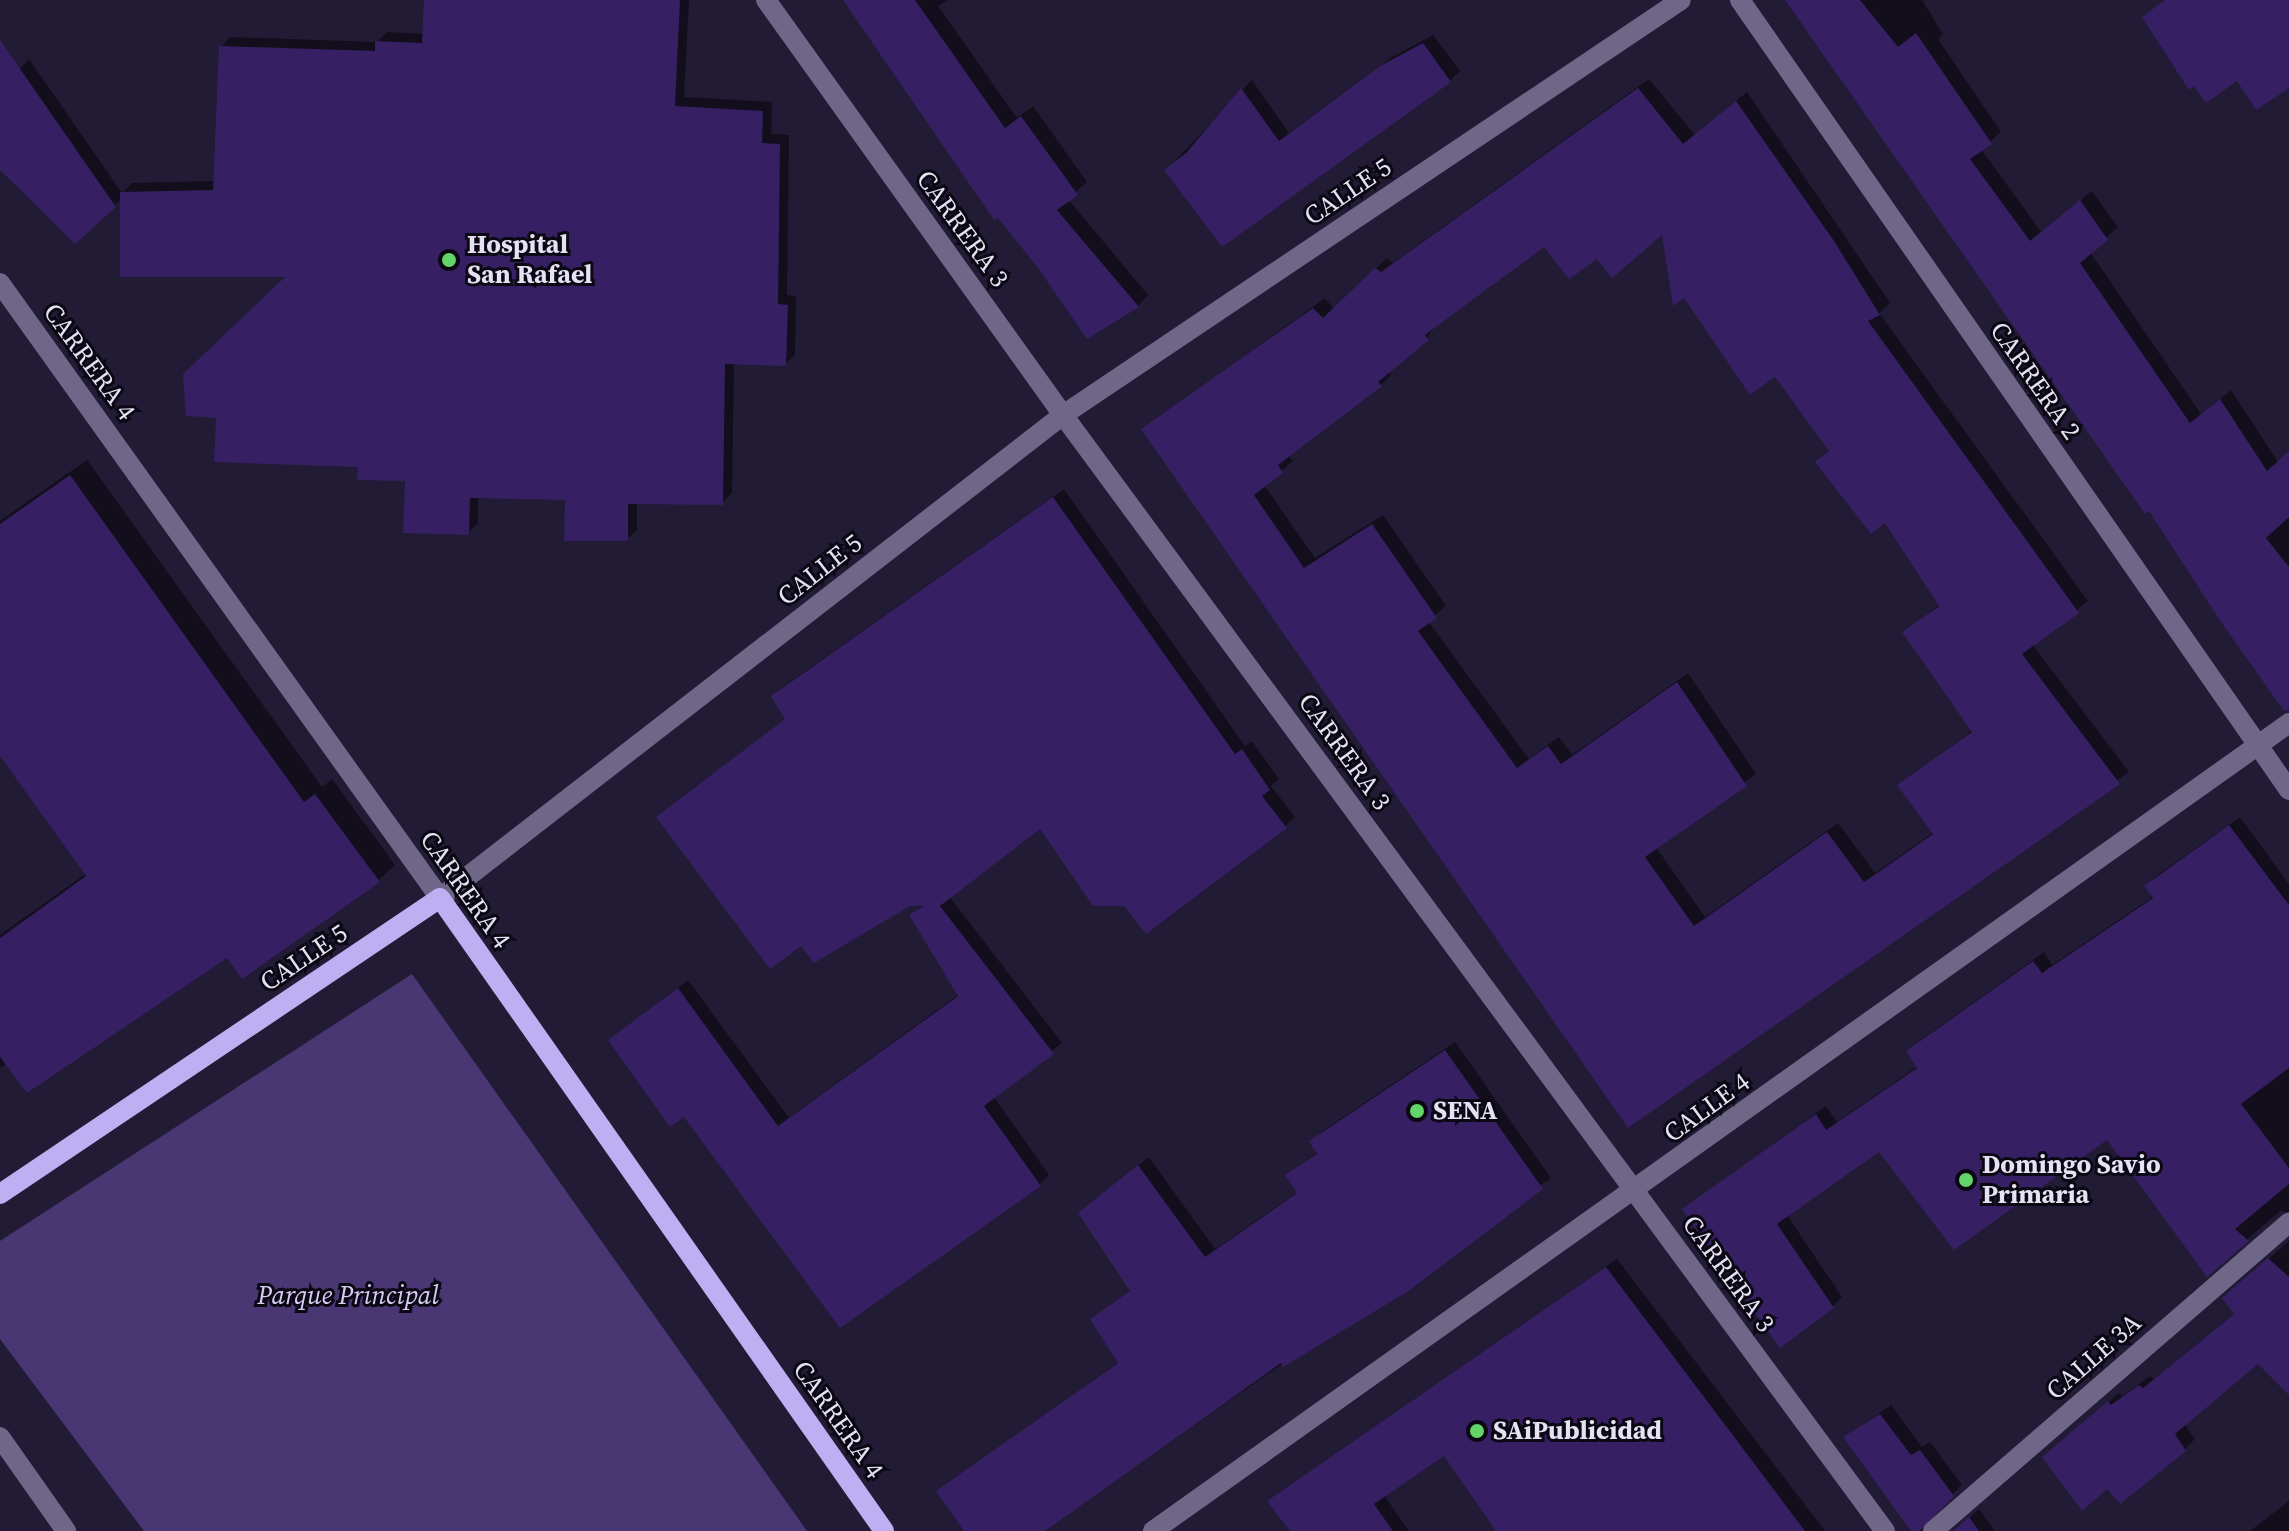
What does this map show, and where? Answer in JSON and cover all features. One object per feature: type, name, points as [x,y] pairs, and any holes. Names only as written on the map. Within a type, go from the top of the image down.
[{"type":"main road","name":"CALLE 5","points":[[0,1194],[440,898]]},
{"type":"main road","name":"CARRERA 4","points":[[440,898],[884,1531]]},
{"type":"street","name":"CARRERA 3","points":[[766,0],[1063,415],[1885,1531]]},
{"type":"street","name":"CALLE 5","points":[[440,898],[1063,415],[1681,0]]},
{"type":"street","name":"CARRERA 2","points":[[1740,0],[2256,747],[2289,790]]},
{"type":"street","name":"CARRERA 4","points":[[0,283],[440,898]]},
{"type":"street","name":"CALLE 4","points":[[1153,1531],[1635,1192],[2289,723]]},
{"type":"street","name":"CALLE 3A","points":[[1933,1531],[2289,1223]]},
{"type":"street","points":[[0,1437],[66,1531]]},
{"type":"green space","name":"Parque Principal","points":[[412,974],[807,1531],[144,1531],[0,1339],[0,1241]]},
{"type":"building","name":"Hospital San Rafael","points":[[424,0],[680,0],[675,106],[763,111],[762,143],[780,144],[778,304],[788,305],[786,366],[725,364],[723,505],[628,504],[628,541],[564,541],[565,500],[470,498],[469,535],[403,533],[405,481],[357,480],[358,467],[214,462],[216,418],[186,416],[183,374],[285,277],[120,277],[120,192],[213,190],[219,46],[375,51],[375,41],[422,43]]},
{"type":"building","points":[[843,0],[915,0],[1005,128],[1021,116],[1078,195],[1057,210],[1139,307],[1087,339],[1038,268],[998,218],[994,220]]},
{"type":"building","points":[[1785,0],[1860,0],[1898,47],[1916,33],[1992,144],[1970,159],[2030,241],[2080,200],[2108,240],[2080,263],[2190,423],[2220,399],[2267,471],[2289,451],[2289,517],[2266,538],[2289,567],[2289,710],[2284,711],[2221,622],[2149,511],[2145,514]]},
{"type":"building","points":[[2165,0],[2289,0],[2289,88],[2256,110],[2237,81],[2206,103],[2194,86],[2189,90],[2142,17]]},
{"type":"building","points":[[0,40],[116,207],[75,244],[0,170]]},
{"type":"building","points":[[1423,43],[1451,82],[1222,247],[1164,170],[1186,153],[1241,88],[1279,141],[1380,66]]},
{"type":"building","points":[[1638,88],[1683,144],[1736,101],[1834,241],[1880,315],[1868,321],[2079,613],[2022,654],[2120,784],[1628,1128],[1141,429],[1313,308],[1323,318],[1375,268],[1381,272]],"holes":[[[1662,235],[1673,306],[1684,298],[1750,395],[1775,377],[1829,451],[1815,462],[1871,534],[1885,523],[1939,606],[1902,632],[1972,732],[1897,785],[1933,834],[1864,882],[1827,832],[1694,926],[1645,857],[1747,786],[1677,682],[1561,764],[1548,746],[1517,768],[1418,631],[1437,618],[1372,524],[1304,568],[1254,495],[1283,473],[1278,465],[1382,386],[1378,382],[1429,340],[1425,335],[1544,247],[1569,279],[1597,259],[1612,278]]]},
{"type":"building","points":[[70,475],[304,802],[315,794],[380,882],[242,979],[227,958],[27,1093],[0,1057],[0,938],[86,876],[0,756],[0,524]]},
{"type":"building","points":[[1053,497],[1235,754],[1242,749],[1270,790],[1262,796],[1287,828],[1146,934],[1124,906],[1093,906],[1040,829],[940,906],[1054,1054],[984,1106],[1041,1186],[840,1328],[684,1117],[670,1127],[608,1040],[678,988],[778,1126],[958,996],[909,915],[923,906],[910,906],[814,963],[801,946],[770,969],[656,817],[785,719],[771,696]]},
{"type":"building","points":[[2229,825],[2289,905],[2289,1068],[2241,1104],[2289,1168],[2289,1184],[2235,1229],[2249,1241],[2207,1277],[2107,1140],[1954,1250],[1879,1152],[1777,1224],[1834,1308],[1780,1348],[1682,1209],[1816,1114],[1826,1130],[1917,1068],[1906,1051],[2033,961],[2042,973],[2153,898],[2144,886]]},
{"type":"building","points":[[1445,1050],[1543,1189],[1410,1290],[1283,1367],[1281,1363],[1045,1531],[964,1531],[936,1491],[1118,1363],[1090,1319],[1130,1291],[1078,1213],[1138,1165],[1205,1257],[1297,1193],[1285,1175],[1317,1154],[1309,1141]]},
{"type":"building","points":[[2268,1258],[2289,1277],[2289,1395],[2258,1364],[2175,1434],[2186,1451],[2120,1504],[2107,1489],[2082,1511],[2042,1457],[2108,1401],[2111,1405],[2139,1385],[2143,1388],[2234,1314],[2222,1298]]},
{"type":"building","points":[[1606,1267],[1805,1531],[1496,1531],[1444,1456],[1374,1504],[1393,1531],[1290,1531],[1267,1501]]},
{"type":"building","points":[[1880,1414],[1911,1455],[1920,1450],[1954,1496],[1920,1531],[1911,1531],[1843,1437]]},
{"type":"building","points":[[1969,1517],[1979,1531],[1953,1531]]},
{"type":"place","name":"Hospital San Rafael","points":[[449,260]]},
{"type":"place","name":"SENA","points":[[1417,1111]]},
{"type":"place","name":"Domingo Savio Primaria","points":[[1966,1180]]},
{"type":"place","name":"SAiPublicidad","points":[[1477,1431]]}]
